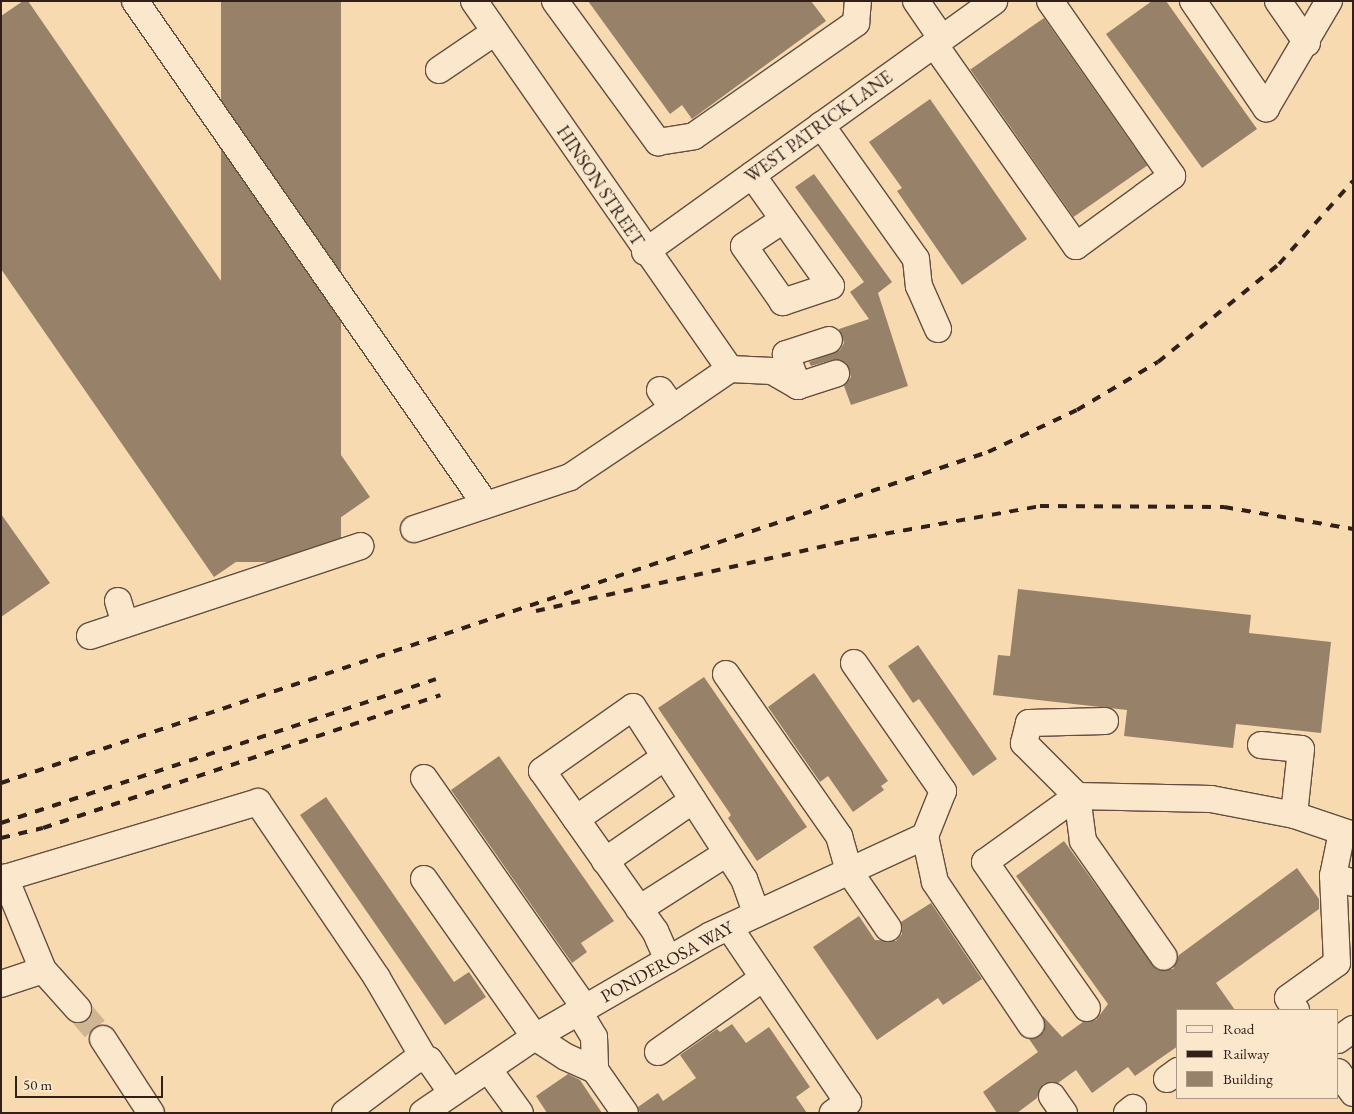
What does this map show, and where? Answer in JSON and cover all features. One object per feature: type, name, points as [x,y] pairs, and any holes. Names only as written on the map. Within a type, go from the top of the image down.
[{"type":"street","points":[[135,1],[486,505]]},
{"type":"street","name":"HINSON STREET","points":[[474,1],[645,252],[730,369]]},
{"type":"street","points":[[555,1],[658,142],[694,136],[856,23],[858,1]]},
{"type":"street","points":[[916,1],[938,41],[1076,246],[1172,176],[1050,1]]},
{"type":"street","name":"WEST PATRICK LANE","points":[[645,252],[994,1]]},
{"type":"street","points":[[1193,1],[1266,108],[1307,43],[1329,1]]},
{"type":"street","points":[[1278,1],[1307,43]]},
{"type":"street","points":[[439,70],[495,32]]},
{"type":"street","points":[[821,126],[916,259],[919,286],[938,329]]},
{"type":"street","points":[[752,175],[783,220]]},
{"type":"street","points":[[798,386],[786,354],[829,340]]},
{"type":"street","points":[[414,529],[570,477],[666,399],[730,369],[772,371],[798,386],[836,374]]},
{"type":"street","points":[[90,636],[122,613],[181,594],[360,546]]},
{"type":"street","points":[[854,663],[943,792],[925,836],[935,882],[1031,1025]]},
{"type":"street","points":[[726,674],[839,836],[849,871],[888,928]]},
{"type":"street","points":[[668,960],[655,931],[542,771],[633,707],[744,879],[757,914]]},
{"type":"street","points":[[1105,722],[1029,723],[1024,743],[1077,796],[1083,841],[1164,957]]},
{"type":"street","points":[[1261,745],[1300,750],[1294,815]]},
{"type":"street","points":[[576,818],[665,757]]},
{"type":"street","points":[[424,778],[582,1010],[594,1037],[596,1070],[625,1113]]},
{"type":"street","points":[[1087,1008],[985,862],[1077,796],[1210,798],[1294,815],[1348,834],[1337,963],[1288,998],[1295,1009]]},
{"type":"street","points":[[605,861],[693,800]]},
{"type":"street","points":[[78,1008],[44,970],[10,914],[5,878],[258,802],[377,978],[424,1058],[452,1093]]},
{"type":"street","name":"PONDEROSA WAY","points":[[423,1113],[535,1037],[668,960],[729,927],[925,836]]},
{"type":"street","points":[[639,909],[727,853]]},
{"type":"street","points":[[424,879],[535,1037],[566,1057],[596,1070]]},
{"type":"street","points":[[729,927],[762,979],[848,1102],[832,1113]]},
{"type":"street","points":[[1,984],[44,970]]},
{"type":"street","points":[[658,1052],[762,979]]},
{"type":"street","points":[[1339,1039],[1353,1029]]},
{"type":"street","points":[[103,1039],[151,1113]]},
{"type":"street","points":[[345,1113],[424,1058]]},
{"type":"street","points":[[488,1069],[520,1113]]},
{"type":"street","points":[[1339,1073],[1353,1093]]},
{"type":"building","points":[[23,1],[28,1],[370,497],[287,555],[276,558],[265,542],[214,577],[1,269],[1,16]]},
{"type":"building","points":[[221,1],[341,1],[341,562],[221,562]]},
{"type":"building","points":[[588,1],[811,1],[826,21],[692,119],[682,105],[670,114]]},
{"type":"building","points":[[1152,1],[1166,1],[1257,129],[1202,168],[1106,34]]},
{"type":"building","points":[[1044,18],[1147,165],[1074,217],[970,70]]},
{"type":"building","points":[[930,99],[1027,239],[962,285],[897,191],[902,188],[869,142]]},
{"type":"building","points":[[814,174],[892,282],[878,293],[908,386],[851,405],[844,386],[851,377],[846,363],[832,360],[811,366],[809,362],[840,350],[844,343],[839,329],[869,319],[850,292],[864,282],[795,187]]},
{"type":"building","points":[[1,514],[50,583],[1,617]]},
{"type":"building","points":[[1018,589],[1251,615],[1249,633],[1331,642],[1321,733],[1236,724],[1233,748],[1124,736],[1127,710],[993,695],[998,655],[1010,656]]},
{"type":"building","points":[[918,645],[997,759],[973,776],[919,699],[913,703],[888,666]]},
{"type":"building","points":[[814,673],[888,781],[881,786],[884,790],[853,812],[828,776],[820,782],[768,707]]},
{"type":"building","points":[[704,677],[807,827],[757,861],[728,818],[731,815],[658,708]]},
{"type":"building","points":[[499,756],[614,921],[581,943],[587,952],[572,963],[451,790]]},
{"type":"building","points":[[326,797],[454,982],[469,972],[486,997],[445,1025],[300,815]]},
{"type":"building","points":[[1064,841],[1157,970],[1173,969],[1179,955],[1297,868],[1319,899],[1319,909],[1216,983],[1234,1009],[1176,1009],[1176,1047],[1135,1076],[1128,1067],[1092,1093],[1076,1070],[1058,1083],[1043,1084],[1037,1098],[1017,1113],[997,1113],[983,1092],[1038,1052],[1029,1039],[1044,1032],[1043,1016],[1062,1037],[1083,1022],[1096,1020],[1108,1004],[1016,876]]},
{"type":"building","points":[[931,903],[982,979],[943,1005],[938,998],[877,1040],[813,947],[859,916],[875,940],[896,941],[902,934],[901,922]]},
{"type":"building","points":[[732,1024],[746,1043],[769,1027],[810,1087],[796,1097],[807,1113],[640,1113],[638,1107],[658,1093],[663,1101],[696,1078],[680,1055],[717,1029],[720,1032]]},
{"type":"building","points":[[568,1074],[580,1080],[602,1113],[547,1113],[536,1096]]},
{"type":"tunnel","points":[[78,1009],[103,1039]]},
{"type":"railway","points":[[1,783],[988,452],[1077,410],[1158,362],[1279,264],[1353,181]]},
{"type":"railway","points":[[536,611],[850,540],[1040,506],[1224,507],[1353,529]]},
{"type":"railway","points":[[1,823],[436,679]]},
{"type":"railway","points":[[1,838],[43,828],[440,695]]}]
